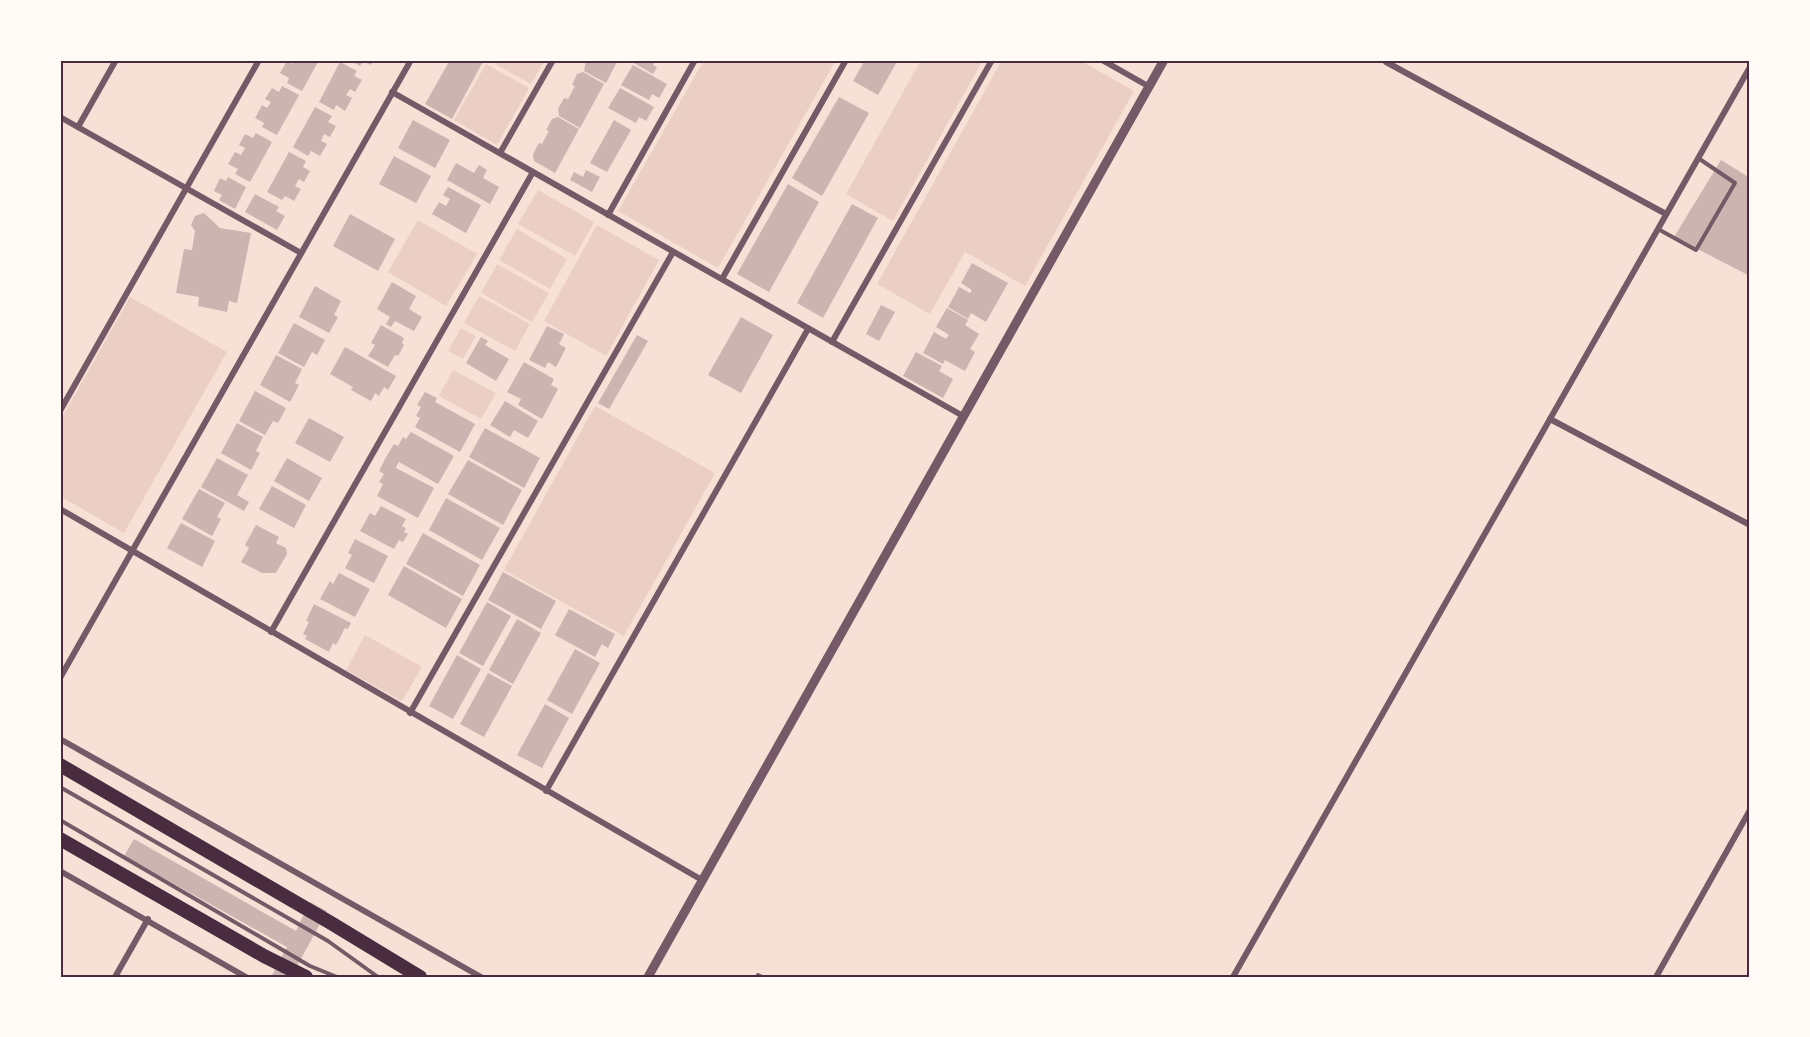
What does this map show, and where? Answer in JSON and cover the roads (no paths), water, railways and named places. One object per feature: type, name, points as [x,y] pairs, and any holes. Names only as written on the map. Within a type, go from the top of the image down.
[{"type":"highway","points":[[60,765],[332,923],[420,977]]},
{"type":"highway","points":[[60,839],[254,950],[306,977]]},
{"type":"street","points":[[78,127],[116,60]]},
{"type":"street","points":[[60,411],[259,60]]},
{"type":"street","points":[[60,678],[411,60]]},
{"type":"street","points":[[500,153],[553,60]]},
{"type":"street","points":[[608,215],[695,60]]},
{"type":"street","points":[[722,279],[846,60]]},
{"type":"street","points":[[832,342],[992,60]]},
{"type":"street","points":[[1102,60],[1148,86]]},
{"type":"street","points":[[648,977],[1164,60]]},
{"type":"street","points":[[1386,62],[1666,214]]},
{"type":"street","points":[[1233,977],[1750,67]]},
{"type":"street","points":[[392,92],[963,416]]},
{"type":"street","points":[[60,117],[301,253]]},
{"type":"street","points":[[271,632],[533,172]]},
{"type":"street","points":[[410,713],[673,252]]},
{"type":"street","points":[[546,791],[808,328]]},
{"type":"street","points":[[1550,419],[1750,525]]},
{"type":"street","points":[[60,509],[702,880]]},
{"type":"street","points":[[60,739],[481,977]]},
{"type":"street","points":[[1656,977],[1750,810]]},
{"type":"street","points":[[60,870],[246,977]]},
{"type":"street","points":[[115,977],[148,919]]},
{"type":"lane","points":[[1658,229],[1696,250],[1735,183],[1698,158]]},
{"type":"lane","points":[[60,787],[328,940],[378,977]]},
{"type":"lane","points":[[60,820],[309,966],[337,977]]}]
